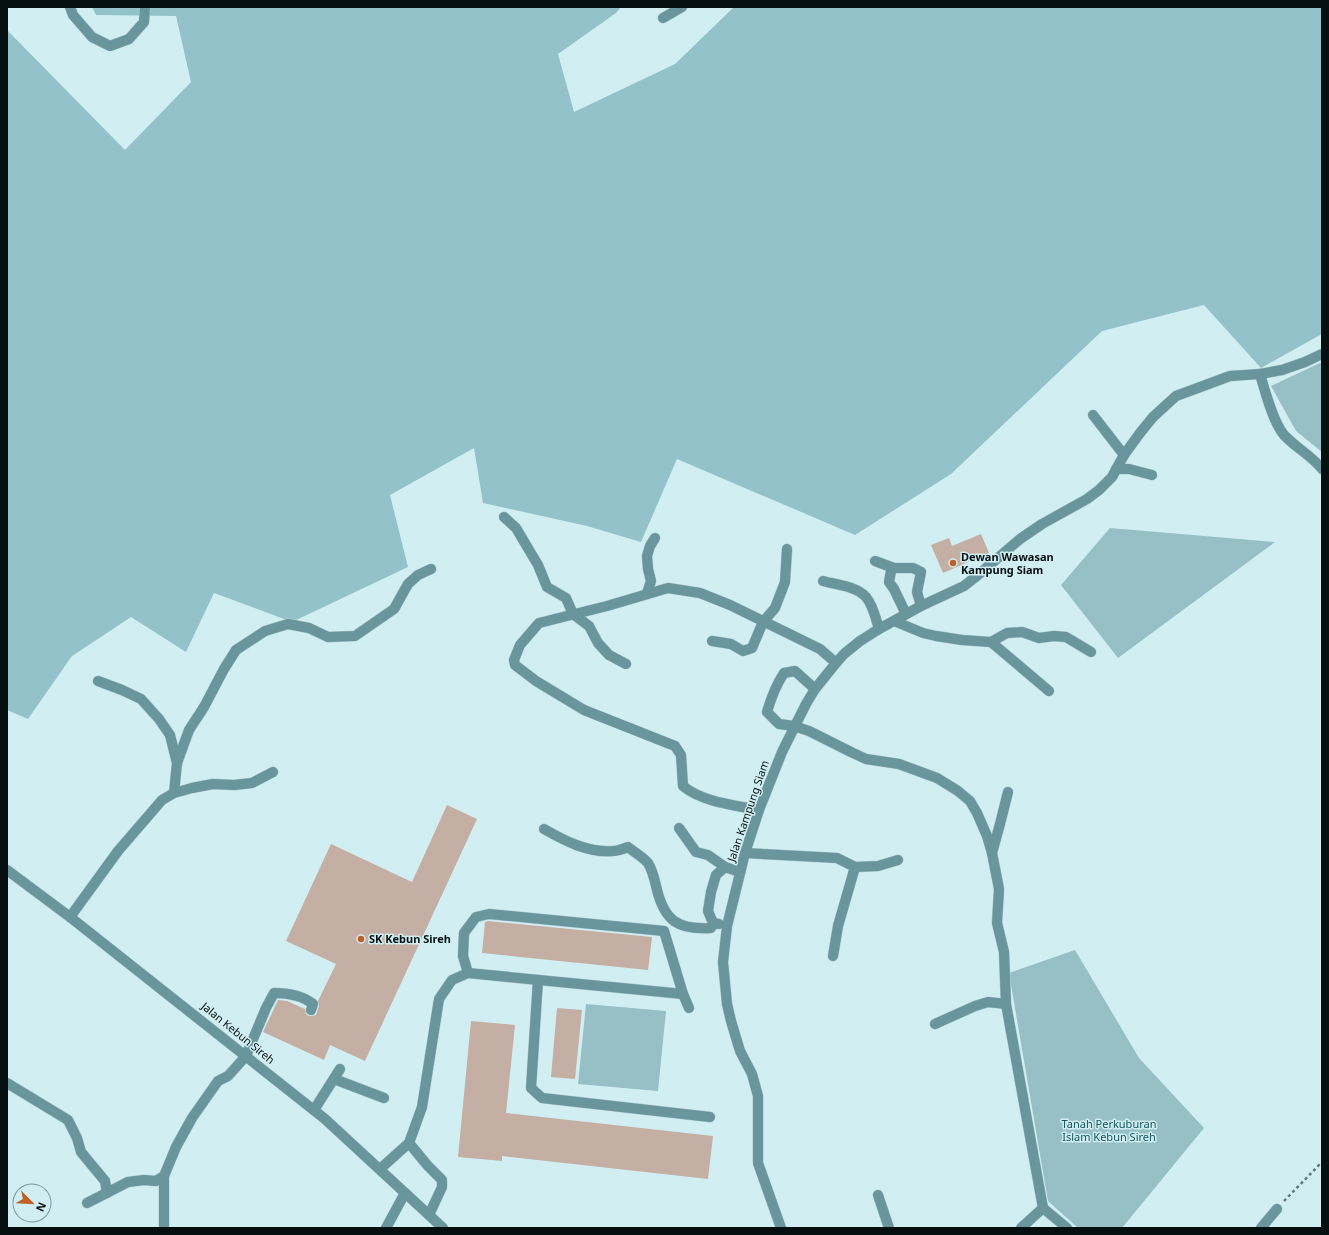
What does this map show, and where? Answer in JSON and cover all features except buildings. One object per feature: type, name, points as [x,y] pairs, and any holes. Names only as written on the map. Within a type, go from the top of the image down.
[{"type":"street","points":[[70,7],[73,15],[92,37],[110,46],[129,39],[144,22],[145,7]]},
{"type":"street","points":[[663,18],[682,7]]},
{"type":"street","name":"Jalan Kampung Siam","points":[[781,1228],[776,1219],[758,1163],[758,1096],[752,1074],[740,1051],[731,1021],[727,1004],[723,962],[727,926],[745,853],[759,810],[774,770],[794,726],[815,689],[844,654],[879,629],[921,606],[964,586],[1020,539],[1042,524],[1087,499],[1099,490],[1112,477],[1124,455],[1153,417],[1176,396],[1230,376],[1260,374],[1282,370],[1322,354]]},
{"type":"street","points":[[1260,374],[1278,426],[1285,436],[1322,469]]},
{"type":"street","points":[[1093,415],[1124,455]]},
{"type":"street","points":[[1116,469],[1129,469],[1152,476]]},
{"type":"street","points":[[504,517],[516,528],[538,565],[547,586],[566,598],[573,614],[589,626],[598,643],[609,655],[626,664]]},
{"type":"street","points":[[647,593],[651,581],[648,569],[648,556],[650,546],[655,538]]},
{"type":"street","points":[[712,641],[731,644],[743,651],[752,648],[763,622],[775,608],[785,582],[786,549]]},
{"type":"street","points":[[875,561],[894,568],[913,568],[921,572],[917,592],[921,606]]},
{"type":"street","points":[[894,568],[891,571],[889,582],[906,614]]},
{"type":"street","points":[[174,793],[177,763],[189,730],[204,707],[236,650],[265,631],[288,624],[309,628],[328,637],[355,636],[394,609],[408,584],[418,575],[431,569]]},
{"type":"street","points":[[823,581],[852,588],[867,598],[873,610],[879,629]]},
{"type":"street","points":[[759,810],[704,798],[691,792],[683,786],[681,755],[675,746],[584,710],[536,681],[515,665],[514,660],[520,645],[539,623],[668,588],[700,593],[730,605],[820,649],[836,663]]},
{"type":"street","points":[[894,621],[923,633],[936,636],[991,642],[1049,691]]},
{"type":"street","points":[[991,642],[1007,632],[1022,632],[1039,638],[1054,636],[1066,637],[1091,652]]},
{"type":"street","points":[[815,689],[795,672],[784,673],[777,683],[767,712],[780,724],[794,726],[834,743],[866,759],[899,764],[937,778],[958,790],[970,801],[977,813],[992,853],[999,889],[997,923],[1004,952],[1006,1004],[1043,1208],[1067,1228]]},
{"type":"street","points":[[98,681],[122,690],[141,700],[170,735],[177,763]]},
{"type":"street","points":[[70,917],[118,851],[162,800],[174,793],[212,784],[234,785],[252,783],[273,772]]},
{"type":"street","points":[[992,853],[1008,792]]},
{"type":"street","points":[[679,828],[696,852],[708,855],[725,867],[740,872]]},
{"type":"street","points":[[544,829],[567,842],[591,849],[613,851],[628,848],[647,863],[654,878],[664,912],[670,919],[678,924],[689,927],[710,928],[712,923],[708,911],[711,892],[716,876],[725,867]]},
{"type":"street","points":[[745,853],[837,858],[855,867],[878,866],[898,860]]},
{"type":"street","points":[[833,956],[838,926],[855,867]]},
{"type":"street","name":"Jalan Kebun Sireh","points":[[7,870],[70,917],[314,1110],[380,1168],[443,1228]]},
{"type":"street","points":[[468,973],[463,956],[464,933],[476,917],[490,914],[664,931],[683,994],[689,1008]]},
{"type":"street","points":[[712,923],[727,926]]},
{"type":"street","points":[[380,1168],[409,1143],[422,1107],[439,999],[452,980],[468,973],[683,994]]},
{"type":"street","points":[[538,980],[531,1088],[542,1098],[710,1117]]},
{"type":"street","points":[[164,1228],[164,1176],[176,1147],[192,1118],[218,1081],[228,1076],[246,1056],[266,1008],[274,993],[281,993],[307,1000],[313,1004],[311,1010]]},
{"type":"street","points":[[935,1024],[975,1006],[988,1002],[1006,1004]]},
{"type":"street","points":[[314,1110],[340,1069]]},
{"type":"street","points":[[334,1079],[384,1098]]},
{"type":"street","points":[[7,1083],[68,1120],[77,1138],[81,1152],[105,1181],[107,1193]]},
{"type":"street","points":[[409,1143],[442,1180],[442,1187],[429,1214]]},
{"type":"street","points":[[87,1203],[128,1182],[144,1180],[156,1181],[164,1176]]},
{"type":"street","points":[[386,1228],[405,1193]]},
{"type":"street","points":[[878,1195],[889,1228]]},
{"type":"street","points":[[1021,1228],[1043,1208]]},
{"type":"street","points":[[1261,1228],[1277,1209]]},
{"type":"path","points":[[1277,1209],[1322,1162]]},
{"type":"green space","points":[[1322,362],[1322,452],[1296,431],[1271,386]]},
{"type":"green space","points":[[1110,528],[1275,542],[1118,658],[1061,585]]},
{"type":"green space","name":"Tanah Perkuburan Islam Kebun Sireh","points":[[1075,950],[1139,1058],[1204,1128],[1122,1228],[1078,1228],[1048,1201],[1009,973]]},
{"type":"green space","points":[[586,1004],[666,1011],[658,1091],[578,1084]]},
{"type":"shaded area","points":[[92,7],[621,7],[616,13],[558,54],[574,112],[675,64],[734,7],[1322,7],[1322,334],[1261,368],[1204,305],[1102,331],[951,474],[855,535],[677,459],[641,542],[587,526],[483,503],[474,448],[390,495],[408,567],[292,622],[214,593],[186,652],[131,617],[72,656],[28,719],[7,710],[7,30],[125,150],[191,82],[176,16],[96,15]]},
{"type":"place","name":"Dewan Wawasan Kampung Siam","points":[[953,563]]},
{"type":"place","name":"SK Kebun Sireh","points":[[361,939]]}]
